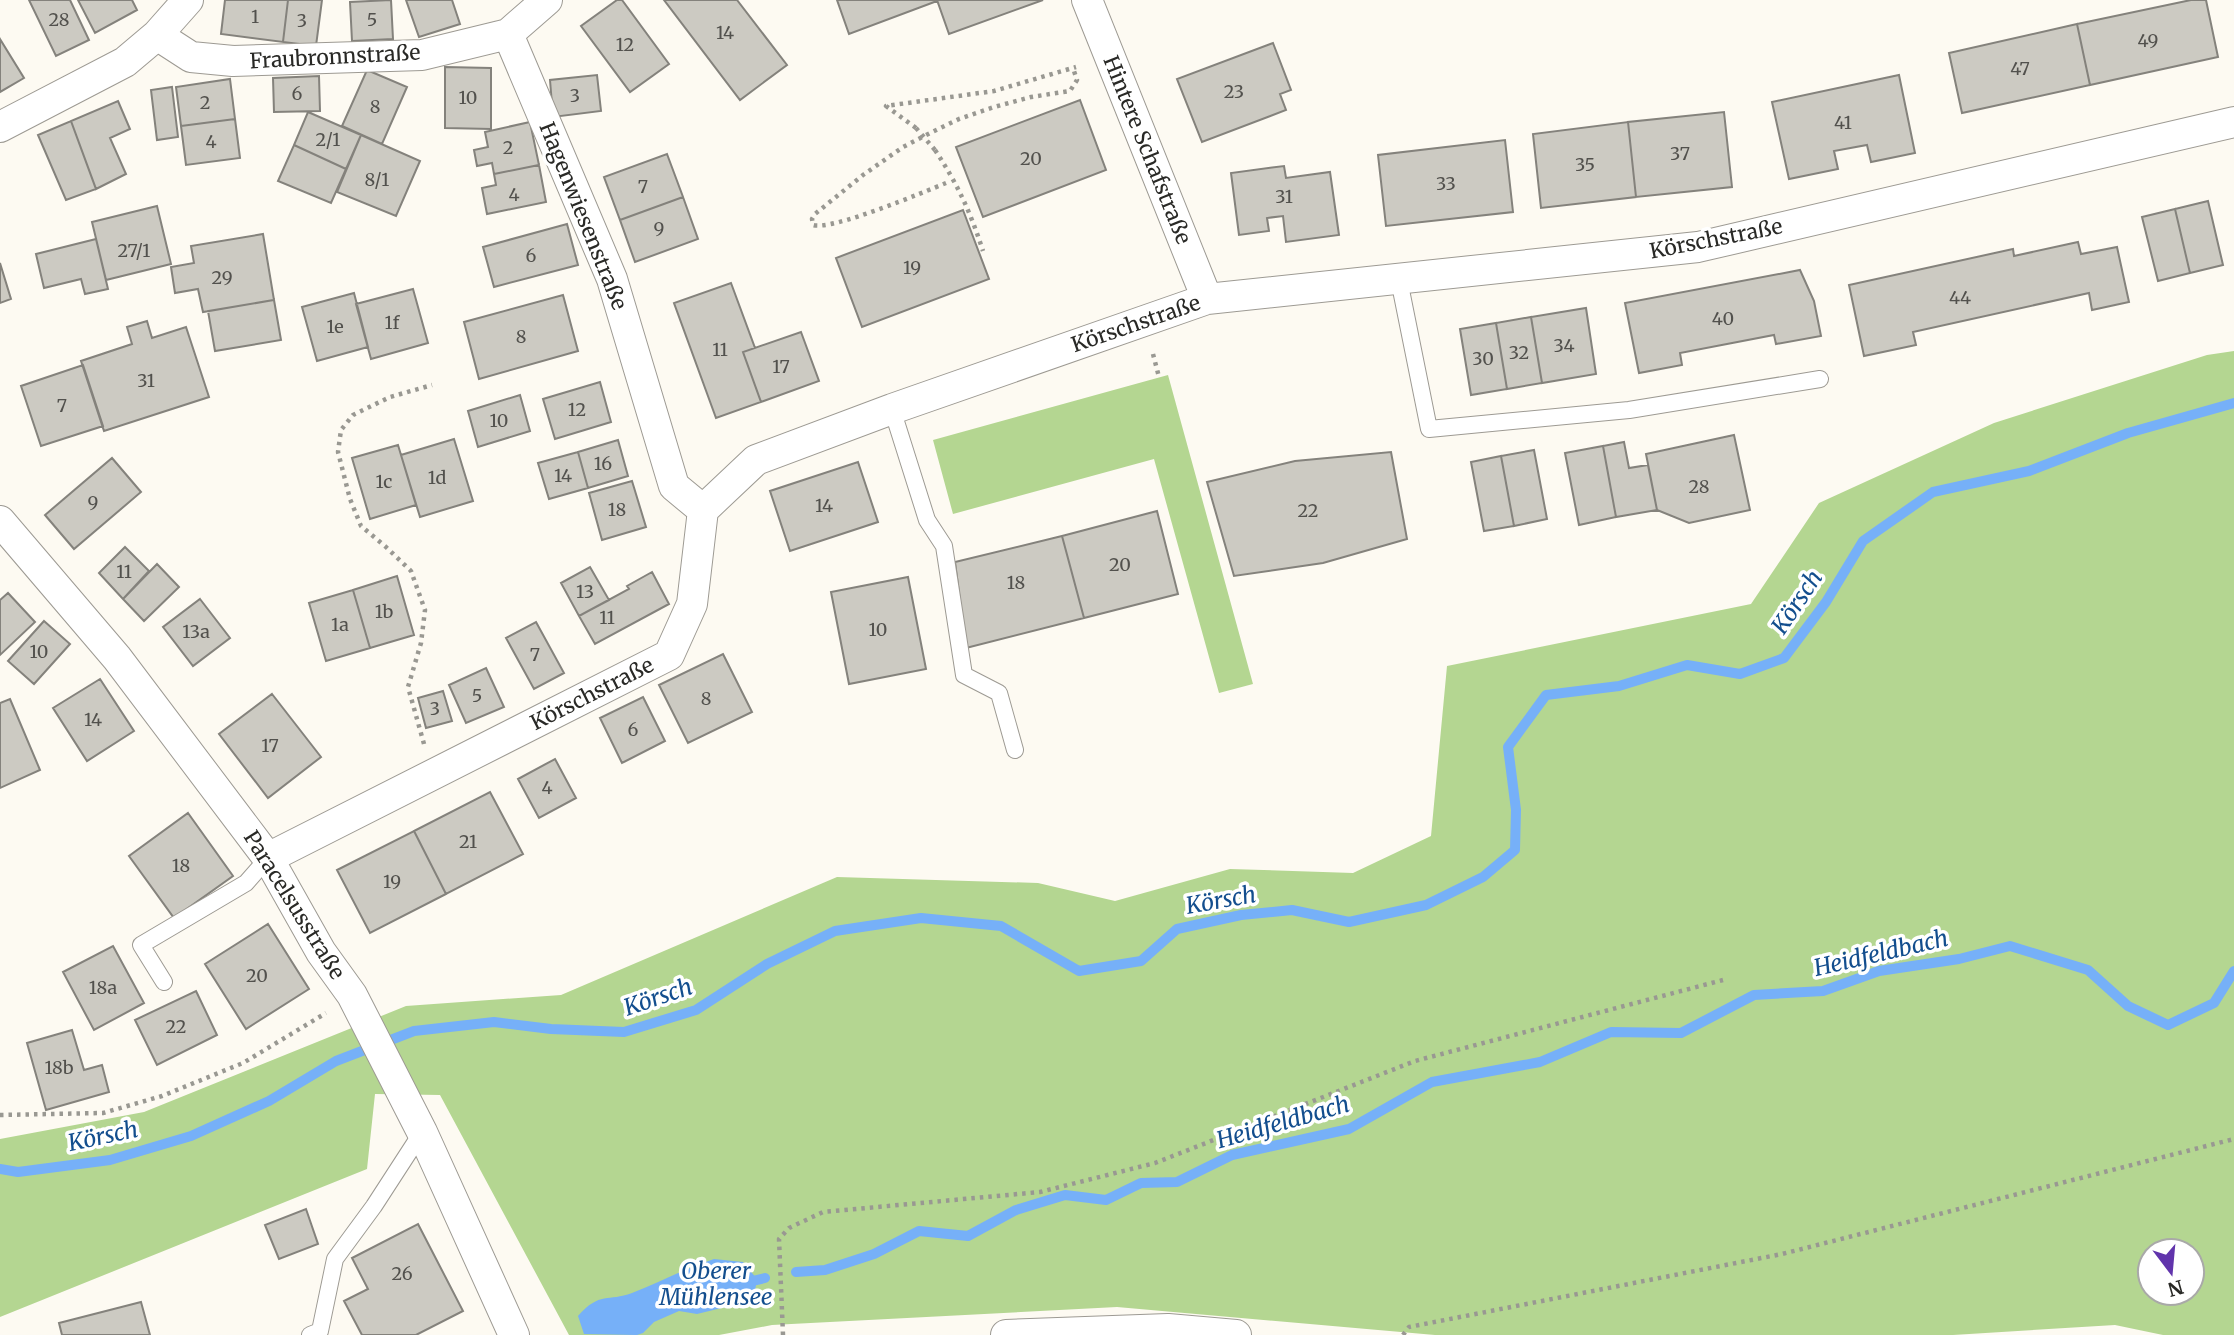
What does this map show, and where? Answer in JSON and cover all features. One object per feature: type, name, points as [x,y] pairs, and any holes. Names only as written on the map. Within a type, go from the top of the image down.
[{"type":"street","points":[[0,127],[125,62],[157,35],[188,0]]},
{"type":"street","name":"Fraubronnstraße","points":[[157,35],[191,57],[233,61],[422,55],[508,34],[547,0]]},
{"type":"street","name":"Hintere Schafstraße","points":[[1087,0],[1207,299]]},
{"type":"street","name":"Hagenwiesenstraße","points":[[508,34],[612,279],[674,485],[703,510]]},
{"type":"street","name":"Körschstraße","points":[[268,858],[669,655],[692,604],[703,510],[756,460],[892,409],[1207,299],[1698,247],[2234,122]]},
{"type":"street","name":"Paracelsusstraße","points":[[0,521],[117,658],[268,858],[321,952],[352,995],[422,1132],[514,1335]]},
{"type":"street","points":[[1006,1335],[1168,1329],[1236,1335]]},
{"type":"lane","points":[[1399,280],[1429,429],[1629,410],[1820,379]]},
{"type":"lane","points":[[892,409],[927,520],[944,546],[964,675],[999,693],[1015,750]]},
{"type":"lane","points":[[164,982],[141,945],[246,883],[268,858]]},
{"type":"lane","points":[[310,1335],[320,1331],[335,1259],[374,1206],[422,1132]]},
{"type":"path","points":[[983,251],[969,208],[935,149],[916,128],[886,106],[994,91],[1110,56]]},
{"type":"path","points":[[946,183],[842,221],[818,227],[813,225],[815,214],[903,147],[959,119],[1031,97],[1070,91],[1077,80],[1073,68]]},
{"type":"path","points":[[432,385],[390,397],[353,415],[341,430],[338,452],[350,499],[361,526],[411,571],[425,610],[421,643],[408,687],[432,775]]},
{"type":"path","points":[[783,1335],[779,1239],[789,1228],[823,1212],[1040,1192],[1155,1163],[1415,1061],[1723,980]]},
{"type":"path","points":[[0,1115],[103,1113],[162,1096],[243,1063],[352,995]]},
{"type":"path","points":[[1403,1335],[1409,1326],[1782,1254],[2234,1139]]},
{"type":"green space","points":[[2234,351],[2234,1335],[2163,1335],[2115,1325],[1953,1335],[1435,1335],[1117,1307],[772,1325],[719,1335],[569,1335],[440,1095],[375,1094],[367,1169],[0,1317],[0,1139],[144,1112],[406,1006],[561,995],[837,877],[1038,883],[1115,901],[1230,869],[1353,873],[1431,836],[1447,666],[1751,604],[1819,503],[1994,423],[2207,355]]},
{"type":"green space","points":[[1168,375],[1253,684],[1219,693],[1154,459],[953,514],[933,440]]},
{"type":"water","name":"Oberer Mühlensee","points":[[714,1259],[743,1262],[757,1279],[755,1291],[742,1303],[697,1314],[679,1311],[654,1322],[637,1335],[584,1334],[578,1316],[592,1303],[604,1298],[624,1296]]},
{"type":"building","points":[[29,0],[70,0],[89,40],[56,56]]},
{"type":"building","points":[[78,0],[132,0],[137,10],[95,33]]},
{"type":"building","points":[[225,0],[288,0],[283,42],[221,34]]},
{"type":"building","points":[[288,0],[322,0],[316,46],[283,42]]},
{"type":"building","points":[[391,0],[393,39],[352,41],[350,2]]},
{"type":"building","points":[[406,0],[452,0],[460,24],[419,37]]},
{"type":"building","points":[[617,0],[622,0],[669,64],[630,92],[581,26]]},
{"type":"building","points":[[664,0],[737,0],[787,65],[740,100]]},
{"type":"building","points":[[837,0],[937,0],[937,1],[849,34]]},
{"type":"building","points":[[937,0],[1043,0],[949,34]]},
{"type":"building","points":[[2191,0],[2206,0],[2218,57],[2090,85],[2077,24]]},
{"type":"building","points":[[2077,24],[2090,85],[1962,113],[1949,53]]},
{"type":"building","points":[[0,39],[24,78],[0,92]]},
{"type":"building","points":[[1273,43],[1291,90],[1280,94],[1286,110],[1202,142],[1177,79]]},
{"type":"building","points":[[445,67],[491,68],[491,129],[445,128]]},
{"type":"building","points":[[367,70],[407,87],[382,144],[342,126]]},
{"type":"building","points":[[597,75],[601,111],[553,117],[550,80]]},
{"type":"building","points":[[1899,75],[1915,153],[1871,162],[1867,145],[1834,151],[1838,169],[1789,179],[1772,102]]},
{"type":"building","points":[[319,76],[320,111],[274,112],[273,78]]},
{"type":"building","points":[[230,79],[235,119],[181,126],[176,87]]},
{"type":"building","points":[[172,87],[178,137],[157,140],[151,90]]},
{"type":"building","points":[[1080,100],[1106,170],[983,217],[956,147]]},
{"type":"building","points":[[118,101],[130,129],[110,138],[126,174],[96,189],[71,121]]},
{"type":"building","points":[[308,112],[361,135],[346,169],[294,145]]},
{"type":"building","points":[[1724,112],[1732,187],[1636,197],[1628,122]]},
{"type":"building","points":[[235,119],[240,158],[186,165],[181,126]]},
{"type":"building","points":[[71,121],[96,189],[66,200],[38,135]]},
{"type":"building","points":[[530,122],[539,165],[494,174],[492,163],[477,166],[474,150],[488,147],[485,132]]},
{"type":"building","points":[[1628,122],[1636,197],[1541,208],[1533,134]]},
{"type":"building","points":[[361,135],[420,161],[396,216],[337,192]]},
{"type":"building","points":[[1505,140],[1513,212],[1386,226],[1378,155]]},
{"type":"building","points":[[294,145],[346,169],[331,203],[278,181]]},
{"type":"building","points":[[667,154],[683,197],[620,220],[604,177]]},
{"type":"building","points":[[539,165],[546,202],[487,214],[482,188],[496,185],[494,174]]},
{"type":"building","points":[[1284,166],[1286,178],[1330,172],[1339,235],[1286,242],[1283,216],[1267,218],[1269,231],[1239,235],[1231,173]]},
{"type":"building","points":[[683,197],[698,239],[635,262],[620,220]]},
{"type":"building","points":[[2208,201],[2223,265],[2190,273],[2175,209]]},
{"type":"building","points":[[157,206],[171,264],[106,280],[92,222]]},
{"type":"building","points":[[2175,209],[2190,273],[2158,281],[2142,217]]},
{"type":"building","points":[[963,210],[989,279],[862,327],[836,258]]},
{"type":"building","points":[[567,224],[578,265],[494,287],[483,247]]},
{"type":"building","points":[[263,234],[274,300],[203,312],[198,289],[175,293],[171,267],[194,263],[191,246]]},
{"type":"building","points":[[96,239],[108,289],[85,294],[81,279],[44,288],[36,254]]},
{"type":"building","points":[[2078,242],[2081,254],[2117,247],[2129,302],[2092,310],[2089,293],[1913,332],[1916,345],[1864,356],[1849,285],[2013,249],[2014,256]]},
{"type":"building","points":[[0,263],[11,299],[0,303]]},
{"type":"building","points":[[1800,270],[1814,301],[1821,336],[1776,344],[1774,335],[1680,353],[1682,365],[1639,373],[1625,303]]},
{"type":"building","points":[[731,283],[755,348],[743,352],[761,402],[716,418],[674,303]]},
{"type":"building","points":[[413,289],[428,343],[371,359],[356,304]]},
{"type":"building","points":[[354,293],[368,347],[317,361],[302,307]]},
{"type":"building","points":[[563,295],[578,351],[479,379],[464,322]]},
{"type":"building","points":[[274,300],[281,340],[215,351],[208,311]]},
{"type":"building","points":[[1586,308],[1596,374],[1542,383],[1531,317]]},
{"type":"building","points":[[1531,317],[1542,383],[1507,389],[1496,323]]},
{"type":"building","points":[[147,321],[152,338],[186,327],[209,397],[104,431],[81,361],[132,344],[127,327]]},
{"type":"building","points":[[1496,323],[1507,389],[1471,395],[1460,329]]},
{"type":"building","points":[[801,332],[819,381],[761,402],[743,352]]},
{"type":"building","points":[[83,365],[103,426],[41,446],[21,386]]},
{"type":"building","points":[[600,382],[611,422],[555,439],[543,399]]},
{"type":"building","points":[[520,395],[530,431],[478,447],[468,411]]},
{"type":"building","points":[[1734,435],[1750,510],[1689,523],[1657,510],[1646,454]]},
{"type":"building","points":[[454,439],[473,501],[420,517],[401,455]]},
{"type":"building","points":[[618,440],[628,476],[588,488],[578,452]]},
{"type":"building","points":[[1624,442],[1629,468],[1648,465],[1657,510],[1616,517],[1603,446]]},
{"type":"building","points":[[398,445],[416,505],[370,519],[352,458]]},
{"type":"building","points":[[1603,446],[1616,517],[1579,525],[1565,453]]},
{"type":"building","points":[[1534,450],[1547,519],[1514,526],[1501,456]]},
{"type":"building","points":[[578,452],[588,488],[549,499],[538,463]]},
{"type":"building","points":[[1391,452],[1407,539],[1323,563],[1234,576],[1207,482],[1295,461]]},
{"type":"building","points":[[1501,456],[1514,526],[1484,531],[1471,462]]},
{"type":"building","points":[[112,458],[141,492],[74,549],[45,515]]},
{"type":"building","points":[[858,462],[878,522],[790,551],[770,491]]},
{"type":"building","points":[[632,481],[646,527],[602,540],[589,493]]},
{"type":"building","points":[[1157,511],[1178,594],[1084,618],[1062,536]]},
{"type":"building","points":[[1062,536],[1084,618],[966,648],[955,562]]},
{"type":"building","points":[[125,547],[149,571],[123,599],[99,573]]},
{"type":"building","points":[[157,564],[179,587],[144,621],[123,599]]},
{"type":"building","points":[[590,567],[609,600],[579,616],[561,583]]},
{"type":"building","points":[[652,572],[669,604],[595,644],[579,616],[629,589],[627,586]]},
{"type":"building","points":[[397,576],[414,635],[370,648],[353,590]]},
{"type":"building","points":[[908,577],[926,669],[849,684],[831,592]]},
{"type":"building","points":[[353,590],[370,648],[326,661],[309,603]]},
{"type":"building","points":[[8,593],[35,622],[0,655],[0,600]]},
{"type":"building","points":[[200,599],[230,638],[193,666],[163,627]]},
{"type":"building","points":[[44,621],[70,644],[34,684],[8,661]]},
{"type":"building","points":[[536,622],[564,673],[534,689],[506,638]]},
{"type":"building","points":[[723,654],[752,712],[688,743],[659,685]]},
{"type":"building","points":[[486,668],[504,707],[466,723],[449,685]]},
{"type":"building","points":[[100,679],[134,731],[87,761],[53,708]]},
{"type":"building","points":[[443,691],[452,721],[426,728],[418,698]]},
{"type":"building","points":[[272,694],[321,757],[268,798],[219,734]]},
{"type":"building","points":[[643,697],[665,741],[622,763],[600,718]]},
{"type":"building","points":[[10,699],[40,770],[0,788],[0,703]]},
{"type":"building","points":[[555,759],[576,798],[539,818],[518,779]]},
{"type":"building","points":[[490,792],[523,854],[446,894],[414,831]]},
{"type":"building","points":[[188,813],[233,876],[174,918],[129,856]]},
{"type":"building","points":[[414,831],[446,894],[370,933],[337,870]]},
{"type":"building","points":[[268,924],[309,989],[246,1029],[205,964]]},
{"type":"building","points":[[113,946],[144,1003],[94,1030],[63,972]]},
{"type":"building","points":[[196,991],[217,1035],[157,1065],[135,1020]]},
{"type":"building","points":[[72,1030],[84,1070],[102,1065],[109,1092],[46,1110],[27,1043]]},
{"type":"building","points":[[306,1209],[318,1244],[279,1259],[265,1225]]},
{"type":"building","points":[[418,1224],[463,1311],[416,1335],[362,1335],[344,1301],[368,1289],[352,1258]]},
{"type":"building","points":[[141,1302],[150,1335],[62,1335],[59,1323]]},
{"type":"waterway","name":"Körsch","points":[[0,1169],[18,1172],[110,1160],[191,1136],[269,1101],[336,1061],[414,1031],[494,1022],[551,1029],[624,1032],[696,1010],[767,964],[835,931],[921,918],[1001,926],[1079,971],[1141,961],[1177,929],[1241,915],[1292,910],[1349,922],[1426,905],[1483,877],[1515,850],[1516,810],[1508,747],[1546,695],[1619,686],[1687,665],[1740,674],[1784,658],[1826,602],[1863,541],[1933,492],[2029,471],[2128,433],[2234,403]]},
{"type":"waterway","name":"Heidfeldbach","points":[[796,1272],[825,1270],[874,1254],[919,1231],[968,1236],[1016,1210],[1065,1195],[1106,1200],[1141,1183],[1177,1182],[1232,1155],[1349,1129],[1432,1082],[1540,1062],[1611,1032],[1681,1033],[1754,995],[1823,991],[1879,971],[1959,959],[2010,946],[2088,970],[2128,1006],[2168,1025],[2214,1003],[2234,971]]},
{"type":"waterway","name":"Heidfeldbach","points":[[744,1283],[765,1278]]}]
